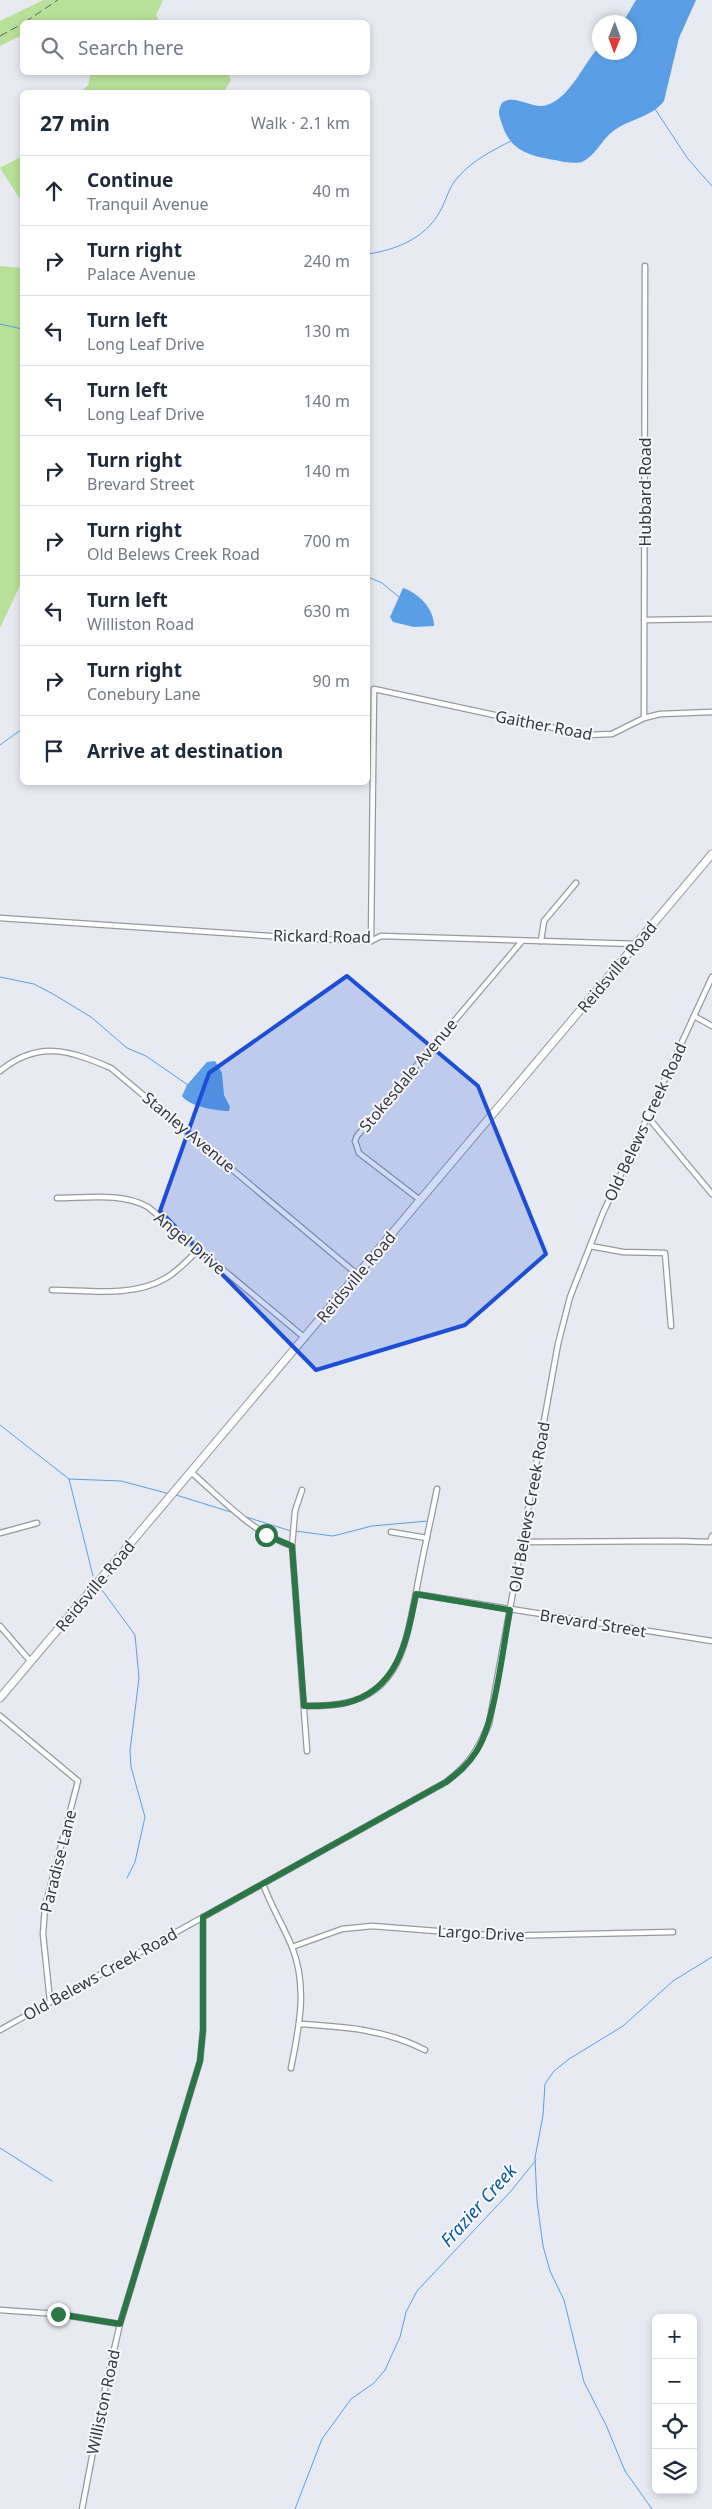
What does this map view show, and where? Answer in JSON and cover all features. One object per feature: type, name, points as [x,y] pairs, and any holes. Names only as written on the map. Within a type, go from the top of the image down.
[{"type":"highway","name":"Reidsville Road","points":[[0,1698],[712,854]]},
{"type":"street","name":"Hubbard Road","points":[[644,718],[645,266]]},
{"type":"street","points":[[645,620],[712,619]]},
{"type":"street","name":"Gaither Road","points":[[371,940],[374,689],[587,735],[612,734],[644,718],[677,712],[712,712]]},
{"type":"street","points":[[541,941],[544,921],[576,883]]},
{"type":"street","name":"Rickard Road","points":[[0,918],[315,939],[371,940],[381,936],[637,944]]},
{"type":"street","name":"Stokesdale Avenue","points":[[421,1200],[359,1153],[355,1141],[357,1136],[522,941]]},
{"type":"street","name":"Old Belews Creek Road","points":[[0,2030],[446,1782],[466,1767],[478,1750],[489,1724],[558,1344],[570,1297],[590,1246],[647,1116],[712,977]]},
{"type":"street","points":[[694,1016],[712,1026]]},
{"type":"street","name":"Stanley Avenue","points":[[0,1071],[16,1060],[45,1050],[65,1051],[111,1068],[358,1275]]},
{"type":"street","points":[[647,1116],[712,1194]]},
{"type":"street","name":"Angel Drive","points":[[56,1198],[126,1198],[138,1201],[148,1207],[305,1338]]},
{"type":"street","points":[[590,1246],[623,1252],[665,1253],[671,1326]]},
{"type":"street","points":[[52,1290],[130,1291],[145,1288],[176,1272],[198,1250]]},
{"type":"street","points":[[191,1472],[249,1524],[266,1535],[292,1546]]},
{"type":"street","points":[[304,1706],[347,1703],[362,1697],[386,1681],[405,1645],[438,1489]]},
{"type":"street","points":[[302,1490],[295,1511],[292,1546],[307,1751]]},
{"type":"street","points":[[0,1533],[37,1523]]},
{"type":"street","points":[[391,1532],[427,1538]]},
{"type":"street","points":[[523,1542],[710,1542],[712,1536]]},
{"type":"street","name":"Brevard Street","points":[[416,1594],[712,1641]]},
{"type":"street","points":[[0,1626],[31,1662]]},
{"type":"street","name":"Paradise Lane","points":[[0,1716],[78,1782],[45,1907],[43,1934],[50,2002]]},
{"type":"street","points":[[263,1884],[292,1947],[299,1970],[302,1995],[300,2024],[291,2068]]},
{"type":"street","name":"Williston Road","points":[[82,2509],[105,2389],[120,2324],[200,2061],[203,2030],[203,1917]]},
{"type":"street","name":"Largo Drive","points":[[292,1947],[342,1930],[372,1926],[501,1936],[673,1932]]},
{"type":"street","points":[[300,2024],[362,2029],[386,2034],[425,2050]]},
{"type":"street","points":[[0,2310],[58,2314],[120,2324]]},
{"type":"highlighted area","points":[[347,976],[478,1086],[546,1254],[465,1325],[316,1370],[160,1211],[209,1073]]},
{"type":"green space","points":[[43,0],[163,0],[156,15],[158,20],[20,20],[20,36],[0,46],[0,21]]},
{"type":"green space","points":[[90,75],[229,75],[231,80],[225,90],[83,90],[88,85]]},
{"type":"green space","points":[[20,157],[20,199],[0,168]]},
{"type":"green space","points":[[0,266],[20,268],[20,585],[0,628]]},
{"type":"water","points":[[636,0],[696,0],[679,38],[664,101],[653,111],[612,132],[582,162],[568,162],[522,151],[510,140],[506,133],[499,111],[502,103],[512,100],[542,106],[555,101],[570,88],[592,55],[592,60],[637,60],[637,15],[627,15]]},
{"type":"water","points":[[403,588],[409,590],[424,602],[431,613],[434,626],[414,627],[393,622],[390,617]]},
{"type":"water","points":[[215,1061],[222,1073],[224,1095],[230,1107],[229,1111],[196,1105],[185,1100],[182,1096],[187,1085],[207,1062]]},
{"type":"waterway","points":[[655,109],[688,159],[712,186]]},
{"type":"waterway","points":[[370,254],[388,250],[408,242],[425,230],[439,213],[455,180],[470,165],[511,141]]},
{"type":"waterway","points":[[0,324],[20,329]]},
{"type":"waterway","points":[[370,578],[382,583],[399,597]]},
{"type":"waterway","points":[[0,745],[20,730]]},
{"type":"waterway","points":[[0,977],[34,984],[53,994],[91,1017],[127,1048],[146,1056],[188,1085]]},
{"type":"waterway","points":[[0,1425],[69,1479],[93,1576]]},
{"type":"waterway","points":[[69,1479],[121,1481],[170,1494]]},
{"type":"waterway","points":[[176,1495],[234,1513]]},
{"type":"waterway","points":[[243,1516],[291,1531]]},
{"type":"waterway","points":[[295,1531],[333,1536],[372,1526],[428,1521]]},
{"type":"waterway","points":[[102,1590],[135,1635],[139,1678],[130,1751],[131,1767],[145,1817],[135,1862],[127,1878]]},
{"type":"waterway","points":[[652,2509],[625,2471],[606,2425],[584,2382],[564,2300],[550,2271],[543,2246],[537,2201],[535,2158],[543,2115],[545,2084],[554,2071],[569,2059],[623,2026],[673,1981],[712,1957]]},
{"type":"waterway","points":[[0,2148],[52,2181]]},
{"type":"waterway","name":"Frazier Creek","points":[[295,2509],[322,2439],[351,2399],[374,2383],[385,2370],[400,2337],[406,2312],[417,2291],[511,2191],[536,2160]]},
{"type":"railway","points":[[28,20],[58,0]]},
{"type":"railway","points":[[0,36],[20,25]]},
{"type":"route","points":[[58,2314],[120,2324],[133,2276],[196,2080],[200,2061],[203,2030],[203,1917],[446,1782],[466,1767],[478,1750],[489,1724],[510,1610],[416,1594],[405,1645],[386,1681],[362,1697],[347,1703],[304,1706],[292,1546],[266,1535]]}]
